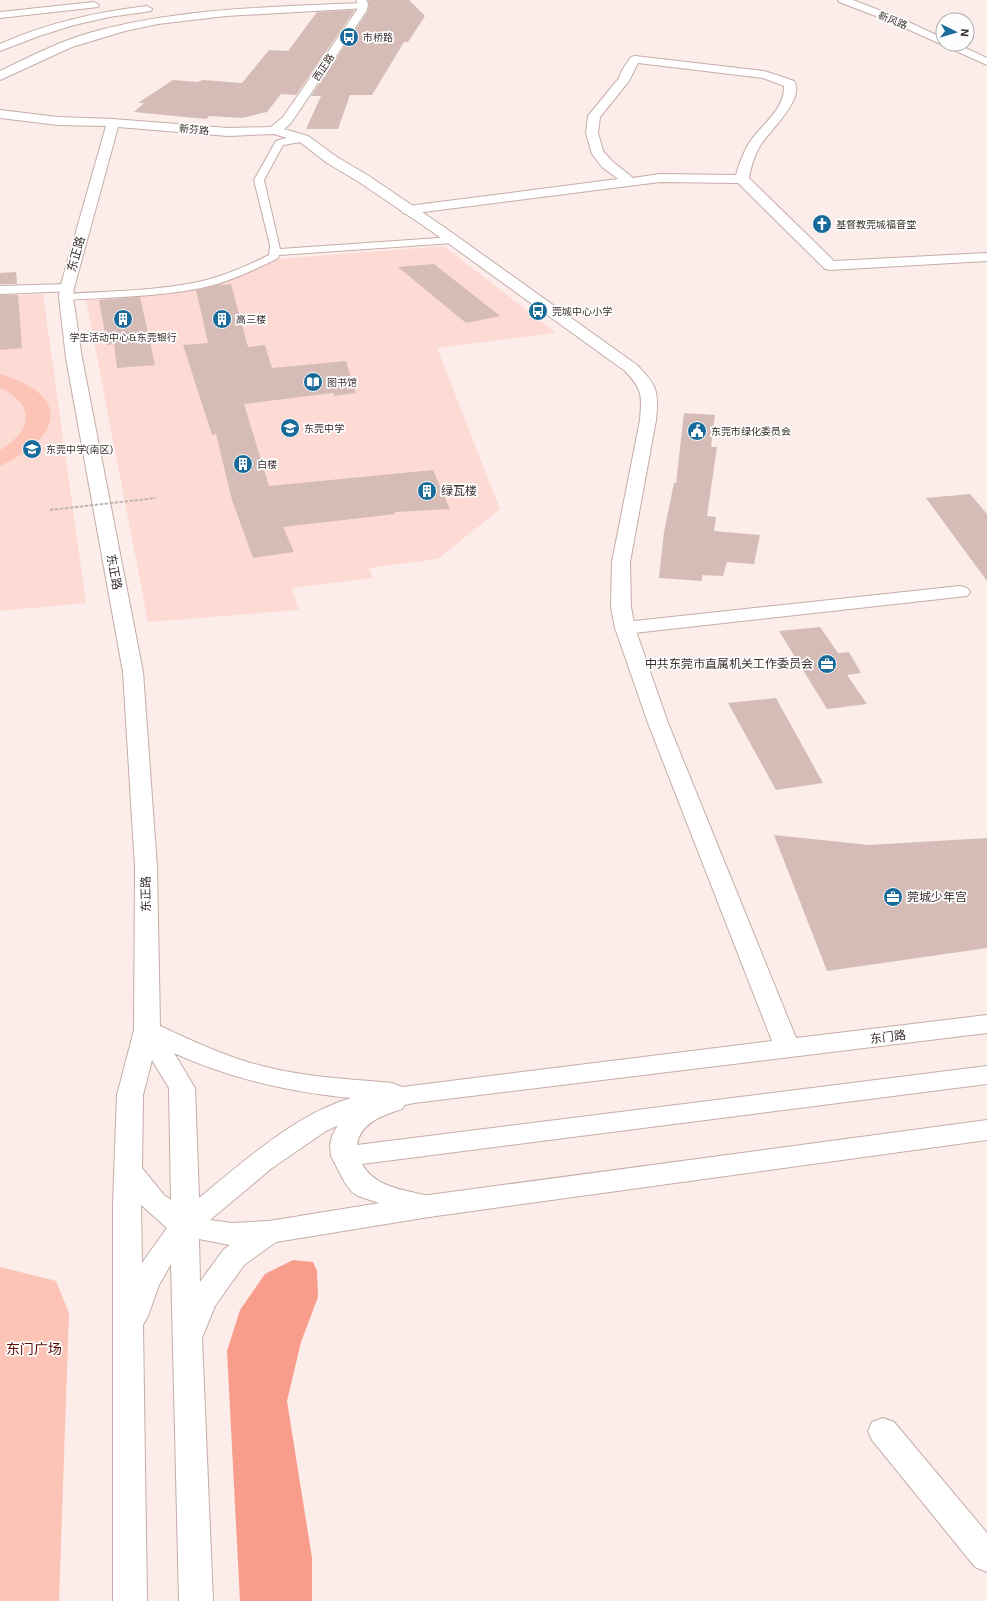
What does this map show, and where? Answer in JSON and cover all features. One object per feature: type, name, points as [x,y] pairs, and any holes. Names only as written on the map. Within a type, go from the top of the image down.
[{"type":"street","points":[[0,15],[137,0]]},
{"type":"street","name":"新风路","points":[[843,0],[898,21],[935,38]]},
{"type":"street","points":[[0,76],[91,36],[155,21],[362,3]]},
{"type":"street","name":"西正路","points":[[275,130],[287,120],[362,10],[362,3]]},
{"type":"street","points":[[0,48],[44,31],[78,21],[154,9]]},
{"type":"street","points":[[965,52],[987,62]]},
{"type":"street","points":[[630,182],[607,164],[597,151],[592,133],[594,116],[625,79],[628,70],[635,59],[764,75],[790,84],[792,91],[788,101],[756,142],[746,162],[742,179]]},
{"type":"street","name":"新芬路","points":[[0,108],[65,115],[113,123]]},
{"type":"street","name":"新芬路","points":[[0,114],[58,121],[113,123],[228,132],[275,130]]},
{"type":"street","name":"东正路","points":[[113,123],[66,293],[74,358],[133,672],[146,866],[147,1030],[130,1095],[127,1203],[128,1359]]},
{"type":"street","points":[[275,130],[304,139],[332,160],[364,179],[453,240],[631,368],[644,382],[650,398],[648,420],[621,562],[621,607],[628,640],[658,722],[788,1049]]},
{"type":"street","points":[[408,210],[660,178],[742,179],[830,266],[987,257]]},
{"type":"street","points":[[0,290],[66,293]]},
{"type":"street","points":[[626,628],[960,592]]},
{"type":"street","name":"东门路","points":[[414,1094],[987,1024]]},
{"type":"street","points":[[147,1030],[199,1055],[248,1072],[310,1084],[414,1094]]},
{"type":"street","points":[[147,1030],[182,1088],[185,1193],[184,1226],[196,1601]]},
{"type":"street","points":[[345,1156],[987,1075]]},
{"type":"street","points":[[414,1094],[367,1112],[350,1128],[343,1141],[345,1156],[353,1173],[362,1185],[381,1193],[429,1206]]},
{"type":"street","points":[[130,1601],[128,1359],[133,1314],[145,1282],[163,1253],[184,1226],[262,1161],[317,1124],[356,1106],[414,1094]]},
{"type":"street","points":[[129,1172],[154,1202],[184,1226],[232,1234],[269,1232],[429,1206],[987,1130]]},
{"type":"street","points":[[188,1342],[202,1302],[234,1257],[269,1232]]},
{"type":"street","points":[[883,1431],[987,1557]]},
{"type":"lane","points":[[66,293],[166,290],[200,285],[253,267],[274,256],[275,245],[259,180],[279,144],[289,140],[304,139]]},
{"type":"lane","points":[[274,252],[453,240]]},
{"type":"path","points":[[50,510],[156,498]]},
{"type":"shaded area","name":"东莞中学","points":[[444,246],[556,333],[437,348],[500,509],[438,559],[369,568],[373,578],[292,588],[299,610],[148,622],[85,295],[200,287],[256,270],[277,259]]},
{"type":"shaded area","name":"东莞中学(南区)","points":[[43,294],[86,603],[0,611],[0,296]]},
{"type":"shaded area","points":[[293,1260],[313,1262],[317,1271],[318,1297],[301,1342],[287,1401],[312,1558],[312,1601],[240,1601],[227,1351],[240,1310],[265,1274]]},
{"type":"green space","points":[[0,374],[24,383],[40,394],[49,405],[51,418],[46,430],[36,443],[21,455],[0,466],[0,450],[11,443],[19,435],[24,427],[26,418],[25,410],[20,402],[0,388]]},
{"type":"green space","name":"东门广场","points":[[0,1267],[56,1281],[69,1313],[59,1601],[0,1601]]},
{"type":"building","points":[[368,0],[409,0],[425,16],[408,42],[404,42],[372,95],[350,95],[338,129],[306,129],[321,96],[311,96],[368,11]]},
{"type":"building","points":[[355,10],[296,95],[281,94],[267,112],[242,118],[209,116],[206,119],[134,112],[144,103],[138,103],[173,80],[197,82],[203,80],[242,83],[269,50],[288,51],[317,12]]},
{"type":"building","points":[[434,264],[500,316],[466,323],[398,267]]},
{"type":"building","points":[[16,272],[17,284],[0,284],[0,273]]},
{"type":"building","points":[[231,284],[248,347],[265,345],[272,368],[346,361],[356,393],[334,396],[333,393],[244,404],[269,486],[433,470],[450,509],[395,512],[395,514],[283,527],[294,552],[253,558],[232,500],[216,434],[212,435],[183,345],[208,343],[196,290],[217,285]]},
{"type":"building","points":[[0,295],[18,295],[22,348],[0,350]]},
{"type":"building","name":"学生活动中心&东莞银行","points":[[140,297],[155,365],[117,368],[114,344],[107,345],[99,300]]},
{"type":"building","points":[[684,413],[715,415],[711,447],[717,447],[707,516],[716,517],[714,531],[760,535],[754,564],[727,562],[723,576],[702,575],[702,581],[659,578],[664,532],[674,483],[676,483]]},
{"type":"building","points":[[970,494],[987,514],[987,581],[926,498]]},
{"type":"building","name":"中共东莞市直属机关工作委员会","points":[[820,627],[838,653],[849,652],[861,673],[847,675],[867,704],[827,709],[779,631]]},
{"type":"building","points":[[776,698],[823,783],[776,790],[728,703]]},
{"type":"building","name":"莞城少年宫","points":[[774,835],[869,845],[987,838],[987,948],[827,971]]},
{"type":"place","name":"市桥路","points":[[349,37]]},
{"type":"place","name":"基督教莞城福音堂","points":[[822,224]]},
{"type":"place","name":"莞城中心小学","points":[[538,311]]},
{"type":"place","name":"学生活动中心&东莞银行","points":[[123,319]]},
{"type":"place","name":"高三楼","points":[[222,319]]},
{"type":"place","name":"图书馆","points":[[313,382]]},
{"type":"place","name":"东莞中学","points":[[290,428]]},
{"type":"place","name":"东莞市绿化委员会","points":[[697,431]]},
{"type":"place","name":"东莞中学(南区)","points":[[32,449]]},
{"type":"place","name":"白楼","points":[[243,464]]},
{"type":"place","name":"绿瓦楼","points":[[427,491]]},
{"type":"place","name":"中共东莞市直属机关工作委员会","points":[[827,664]]},
{"type":"place","name":"莞城少年宫","points":[[893,897]]}]
